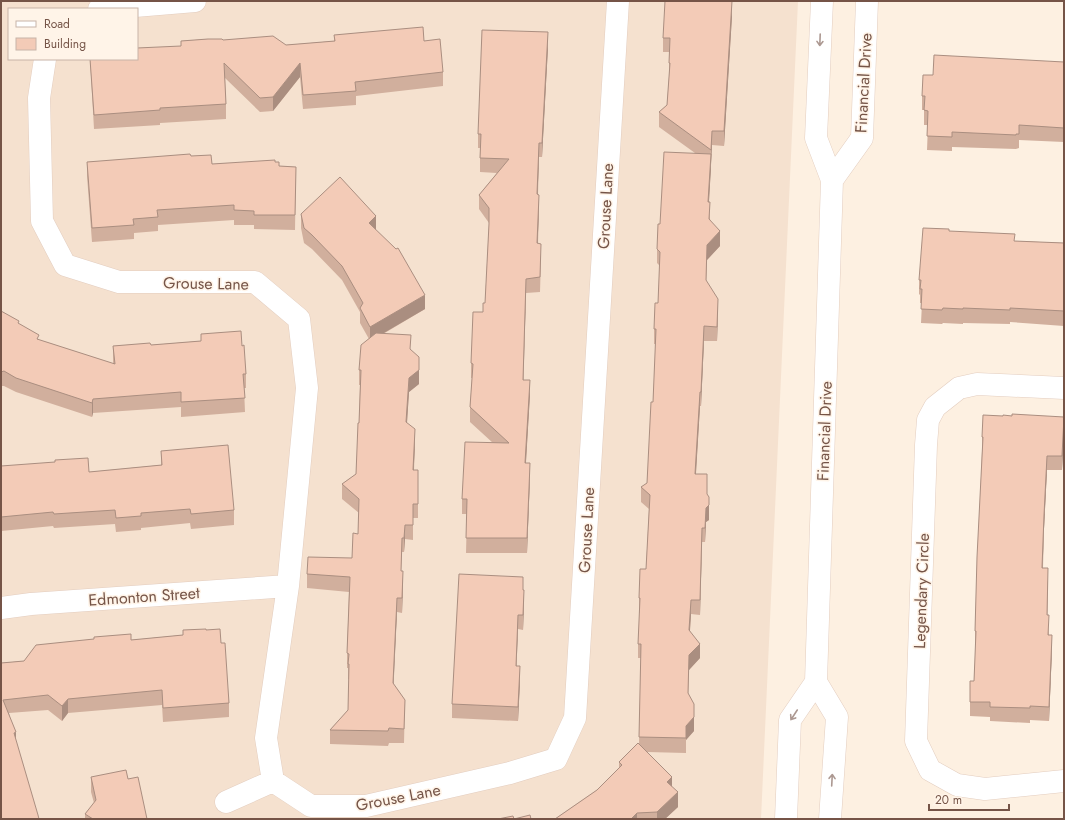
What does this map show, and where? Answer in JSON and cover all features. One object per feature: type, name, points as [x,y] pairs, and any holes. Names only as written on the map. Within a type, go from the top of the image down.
[{"type":"street","points":[[110,8],[195,1]]},
{"type":"street","name":"Grouse Lane","points":[[45,60],[39,98],[42,221],[65,265],[119,282],[255,282],[299,319],[307,388],[288,586],[266,738],[273,782],[312,806],[366,806],[510,773],[556,759],[575,718],[618,1]]},
{"type":"street","name":"Financial Drive","points":[[816,682],[832,180],[816,138],[822,1]]},
{"type":"street","name":"Financial Drive","points":[[832,180],[862,138],[867,1]]},
{"type":"street","name":"Legendary Circle","points":[[1064,388],[977,384],[959,388],[936,407],[928,420],[916,740],[930,770],[957,785],[985,789],[1064,781]]},
{"type":"street","name":"Edmonton Street","points":[[1,608],[31,604],[288,586]]},
{"type":"street","points":[[786,819],[790,720],[816,682],[837,717],[830,819]]},
{"type":"street","points":[[226,802],[273,782]]},
{"type":"shaded area","points":[[1,1],[798,1],[761,819],[1,819]]},
{"type":"building","points":[[665,1],[732,1],[724,131],[712,131],[711,150],[659,112],[667,105],[670,63],[670,38],[663,38]]},
{"type":"building","points":[[423,27],[424,41],[440,39],[443,72],[355,82],[356,91],[303,95],[300,63],[273,97],[260,98],[224,63],[226,104],[160,108],[160,110],[94,115],[90,60],[138,60],[138,48],[181,46],[181,41],[208,39],[223,40],[273,36],[286,45],[335,41],[334,35]]},
{"type":"building","points":[[482,30],[548,32],[542,143],[539,143],[537,194],[539,195],[537,243],[541,244],[540,277],[526,279],[523,380],[530,380],[525,463],[530,463],[527,538],[466,538],[467,499],[462,499],[465,442],[509,443],[470,407],[473,364],[471,363],[473,312],[483,312],[483,303],[485,303],[489,224],[489,208],[479,195],[509,159],[480,158],[481,134],[478,134]]},
{"type":"building","points":[[934,55],[1064,62],[1064,128],[1019,125],[1019,134],[1016,135],[952,132],[952,137],[927,136],[928,111],[924,110],[925,96],[922,96],[923,75],[933,75]]},
{"type":"building","points":[[664,152],[711,154],[708,202],[710,202],[709,219],[720,231],[707,245],[706,280],[718,299],[717,327],[704,326],[695,474],[707,474],[707,494],[709,497],[709,505],[706,508],[705,528],[702,528],[700,600],[691,600],[689,630],[700,644],[689,655],[688,693],[694,704],[694,717],[686,726],[686,738],[639,737],[641,644],[638,644],[640,569],[646,569],[650,495],[641,487],[647,483],[651,402],[653,402],[656,329],[654,329],[655,303],[658,303],[660,252],[657,249],[658,224],[660,224]]},
{"type":"building","points":[[190,154],[191,156],[211,155],[212,164],[275,160],[275,162],[279,162],[279,166],[296,167],[295,215],[254,215],[254,211],[234,210],[234,205],[157,210],[158,217],[133,219],[134,225],[92,228],[87,162]]},
{"type":"building","points":[[340,177],[376,216],[369,223],[396,249],[398,248],[425,295],[370,327],[360,308],[363,303],[342,266],[304,228],[301,214]]},
{"type":"building","points":[[923,228],[949,229],[949,231],[1015,234],[1014,241],[1064,243],[1064,311],[1010,308],[1010,310],[963,308],[943,308],[942,310],[921,309],[922,289],[920,289],[921,280],[919,280]]},
{"type":"building","points":[[1,311],[39,335],[37,339],[115,364],[113,346],[201,341],[201,334],[241,331],[242,346],[244,345],[246,374],[243,374],[245,398],[181,402],[181,392],[93,399],[92,403],[16,378],[4,371],[1,372]]},
{"type":"building","points":[[376,333],[411,335],[410,349],[419,357],[419,370],[409,378],[406,422],[415,429],[413,470],[418,470],[418,504],[413,504],[413,525],[405,525],[404,538],[402,538],[402,598],[397,598],[393,683],[405,700],[404,729],[389,728],[388,731],[330,730],[348,710],[349,654],[347,653],[350,577],[307,574],[308,557],[352,558],[353,533],[358,534],[359,499],[342,484],[356,474],[361,345]]},
{"type":"building","points":[[1012,414],[1064,417],[1062,456],[1047,456],[1042,568],[1048,568],[1048,635],[1052,635],[1049,707],[990,707],[990,702],[970,702],[970,681],[974,681],[983,415],[1012,416]]},
{"type":"building","points":[[228,445],[234,510],[191,514],[190,509],[141,513],[141,516],[116,518],[115,510],[54,514],[53,512],[1,517],[1,466],[88,458],[89,472],[162,465],[161,451]]},
{"type":"building","points":[[459,574],[523,577],[523,615],[518,615],[516,666],[520,666],[518,707],[452,704]]},
{"type":"building","points":[[220,629],[221,643],[225,643],[229,703],[163,708],[162,690],[68,699],[62,706],[48,695],[3,700],[16,732],[14,733],[39,819],[1,819],[1,663],[24,661],[36,645],[94,639],[94,637],[131,634],[131,640],[183,635],[183,630]]},
{"type":"building","points":[[638,743],[672,777],[667,782],[678,792],[657,812],[637,813],[631,819],[555,819],[597,790],[622,765],[619,762]]},
{"type":"building","points":[[126,770],[128,779],[138,777],[147,819],[93,819],[85,814],[96,800],[91,777]]},
{"type":"building","points":[[530,815],[531,819],[514,819]]},
{"type":"building","points":[[513,816],[514,819],[498,819]]}]
